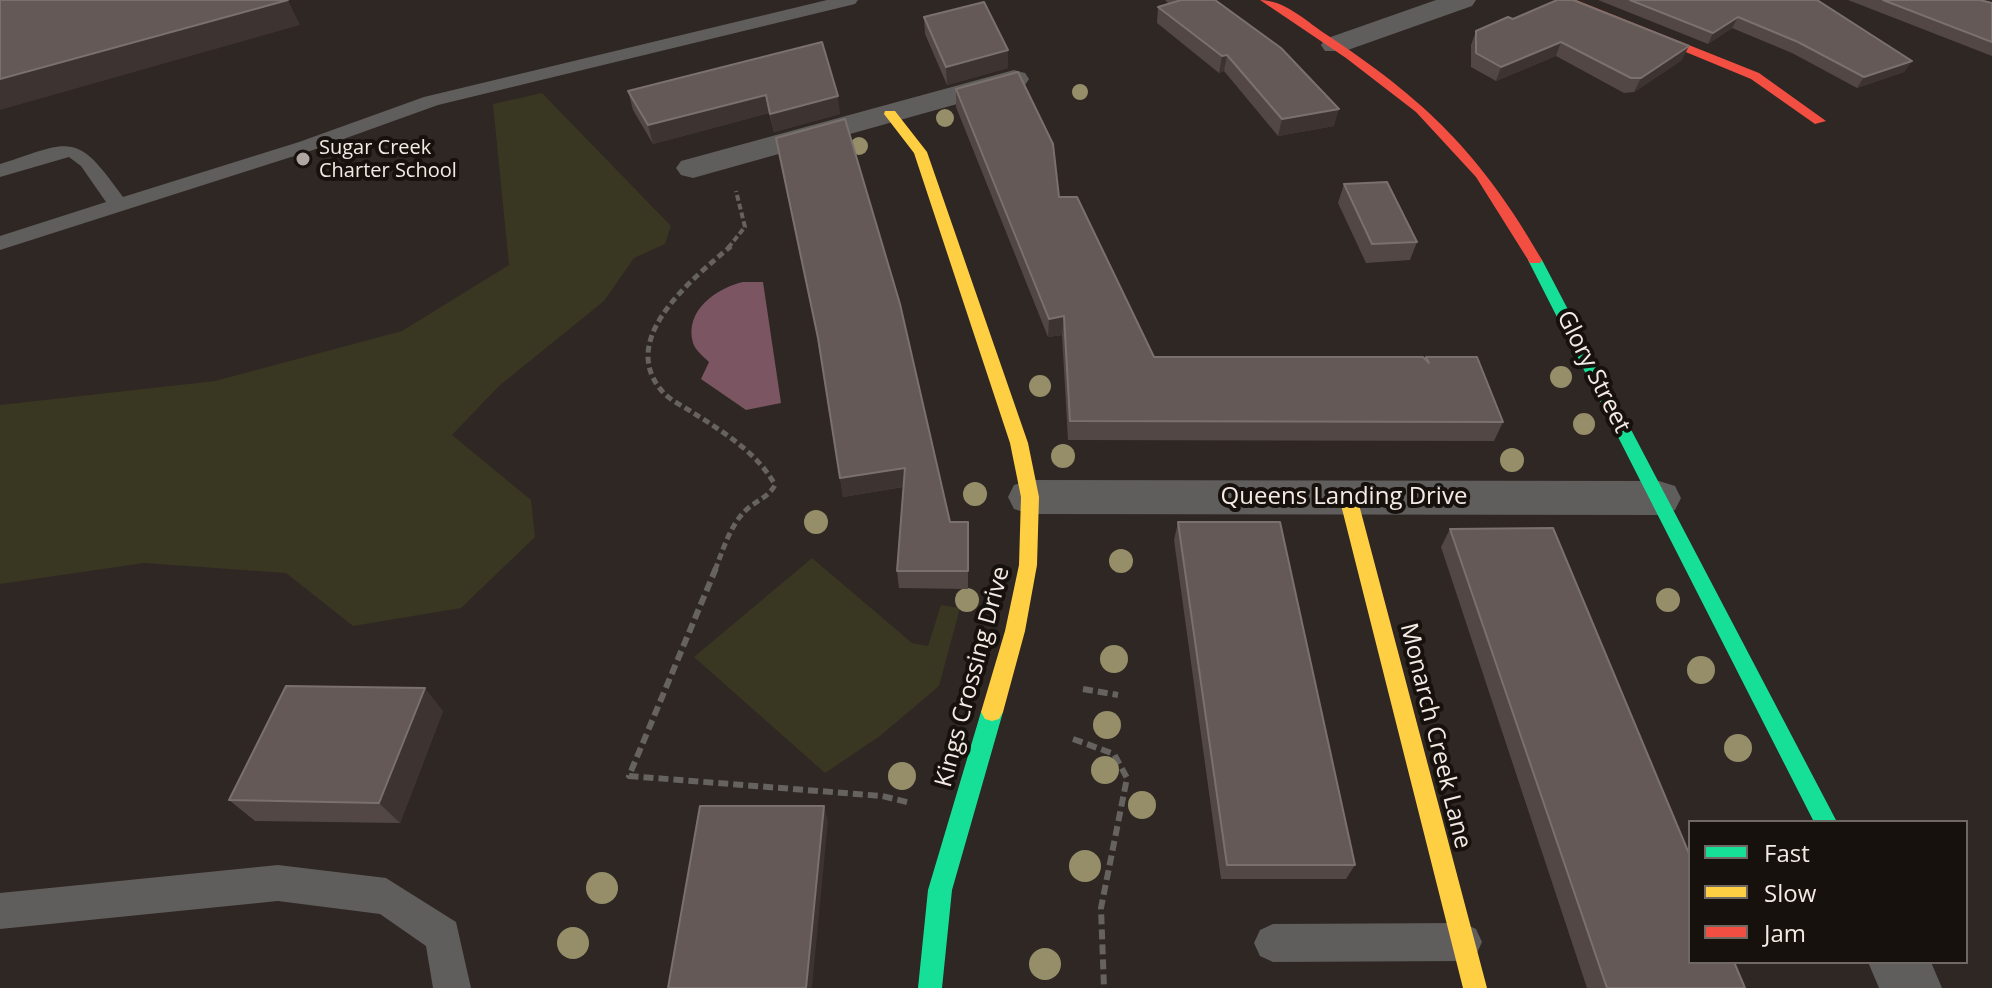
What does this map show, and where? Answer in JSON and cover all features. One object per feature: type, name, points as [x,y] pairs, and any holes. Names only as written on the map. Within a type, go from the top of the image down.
[{"type":"street","name":"Glory Street","points":[[1266,0],[1335,45],[1444,128],[1479,167],[1520,231],[1825,820]]},
{"type":"street","points":[[1335,45],[1462,0]]},
{"type":"street","points":[[1566,0],[1755,76],[1820,121]]},
{"type":"street","points":[[693,168],[1020,77]]},
{"type":"street","name":"Kings Crossing Drive","points":[[890,114],[920,152],[1019,443],[1030,497],[1028,565],[1015,631],[940,890],[930,988]]},
{"type":"street","name":"Queens Landing Drive","points":[[1030,497],[1659,498]]},
{"type":"street","name":"Monarch Creek Lane","points":[[1348,497],[1475,988]]},
{"type":"street","points":[[1899,964],[1912,988]]},
{"type":"lane","points":[[0,243],[431,101],[849,0]]},
{"type":"lane","points":[[0,171],[57,152],[74,151],[88,162],[119,206]]},
{"type":"lane","points":[[0,911],[278,883],[386,896],[443,935],[452,988]]},
{"type":"lane","points":[[1273,943],[1463,942]]},
{"type":"path","points":[[731,184],[745,213],[743,232],[673,300],[654,324],[649,359],[654,381],[662,392],[748,454],[771,475],[775,485],[771,493],[745,511],[730,533],[629,776],[882,796],[921,806]]},
{"type":"path","points":[[1083,689],[1118,695]]},
{"type":"path","points":[[1073,739],[1105,746],[1115,753],[1124,763],[1127,778],[1101,908],[1104,988]]},
{"type":"shaded area","points":[[542,93],[671,226],[665,244],[634,258],[604,301],[499,386],[452,435],[531,500],[535,537],[461,608],[353,626],[286,573],[144,563],[0,584],[0,405],[215,381],[402,331],[509,265],[493,104]]},
{"type":"shaded area","points":[[743,282],[763,282],[781,403],[746,410],[701,379],[709,362],[694,346],[691,331],[693,320],[705,302],[723,289]]},
{"type":"shaded area","points":[[812,558],[912,643],[928,646],[941,605],[960,608],[939,686],[880,736],[825,773],[694,657]]},
{"type":"building","points":[[0,0],[288,0],[0,79]]},
{"type":"building","points":[[1181,0],[1215,0],[1281,48],[1339,109],[1282,119],[1227,55],[1222,56],[1158,7]]},
{"type":"building","points":[[1557,0],[1573,0],[1689,46],[1641,78],[1631,78],[1561,42],[1501,67],[1476,53],[1476,31]]},
{"type":"building","points":[[1630,0],[1817,0],[1912,61],[1864,77],[1798,42],[1738,17],[1713,33]]},
{"type":"building","points":[[1883,0],[1980,0],[1992,3],[1992,42]]},
{"type":"building","points":[[984,2],[1008,50],[946,67],[924,17]]},
{"type":"building","points":[[822,42],[838,96],[770,114],[766,95],[648,125],[628,91]]},
{"type":"building","points":[[1018,72],[1053,144],[1059,197],[1077,197],[1154,357],[1423,357],[1429,363],[1426,357],[1477,357],[1503,422],[1070,421],[1064,316],[1049,319],[956,89]]},
{"type":"building","points":[[845,119],[900,304],[950,522],[968,522],[968,571],[897,571],[905,468],[840,478],[818,338],[776,138]]},
{"type":"building","points":[[1387,182],[1417,242],[1372,244],[1344,184]]},
{"type":"building","points":[[1178,522],[1280,522],[1355,865],[1227,865]]},
{"type":"building","points":[[1553,528],[1688,851],[1688,964],[1735,964],[1745,988],[1607,988],[1450,529]]},
{"type":"building","points":[[286,686],[425,688],[379,803],[229,800]]},
{"type":"building","points":[[700,806],[824,806],[806,988],[668,988]]},
{"type":"traffic: fast","points":[[1535,260],[1825,820]]},
{"type":"traffic: fast","points":[[930,988],[940,890],[992,712]]},
{"type":"traffic: slow","points":[[890,114],[920,152],[1019,443],[1030,497],[1028,565],[1015,631],[992,712]]},
{"type":"traffic: slow","points":[[1348,497],[1475,988]]},
{"type":"traffic: jam","points":[[1266,0],[1350,55],[1420,109],[1481,174],[1535,260]]},
{"type":"traffic: jam","points":[[1566,0],[1755,76],[1820,121]]},
{"type":"place","name":"Sugar Creek Charter School","points":[[303,159]]}]
